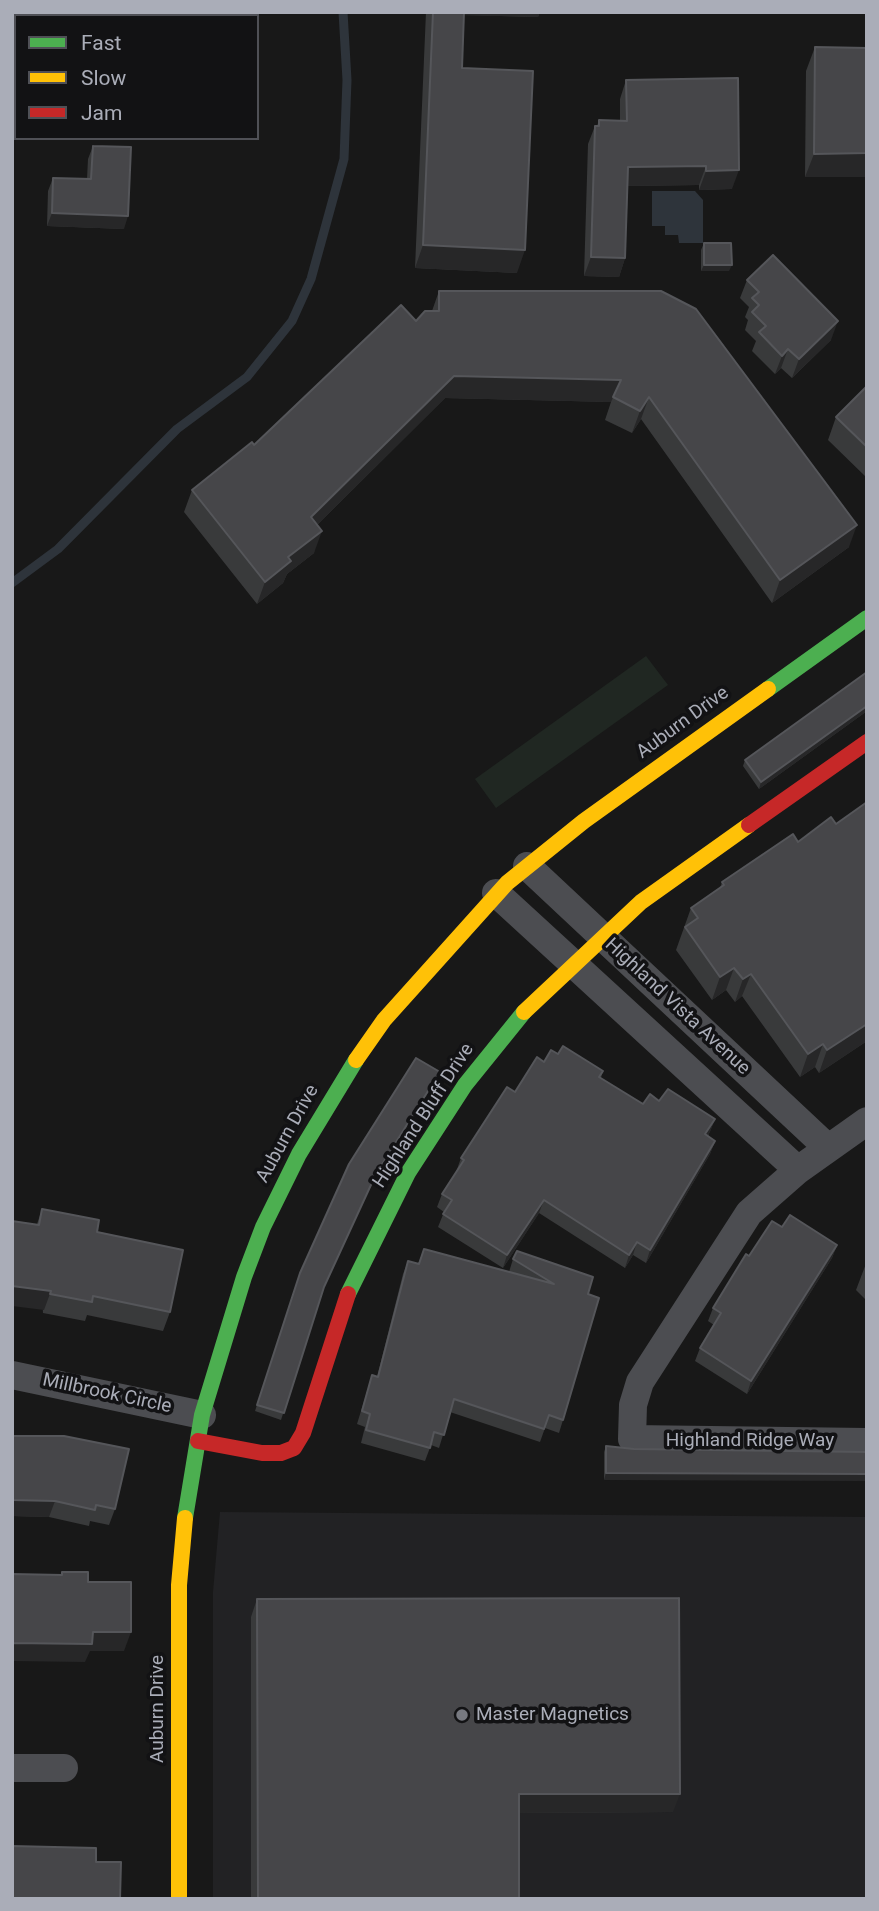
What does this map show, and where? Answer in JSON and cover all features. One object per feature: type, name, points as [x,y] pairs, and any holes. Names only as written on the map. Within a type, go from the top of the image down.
[{"type":"street","name":"Auburn Drive","points":[[179,1899],[179,1585],[185,1507],[200,1428],[248,1265],[263,1227],[304,1144],[336,1089],[384,1020],[496,893],[584,821],[867,618]]},
{"type":"street","name":"Highland Bluff Drive","points":[[200,1428],[262,1453],[281,1453],[294,1448],[303,1433],[343,1306],[408,1173],[472,1075],[541,992],[641,902],[867,742]]},
{"type":"street","name":"Highland Vista Avenue","points":[[527,866],[828,1148]]},
{"type":"street","name":"Highland Vista Avenue","points":[[496,893],[798,1170]]},
{"type":"street","points":[[798,1170],[867,1121]]},
{"type":"street","name":"Highland Ridge Way","points":[[798,1170],[749,1213],[640,1382],[633,1405],[632,1440],[867,1441]]},
{"type":"street","name":"Millbrook Circle","points":[[12,1375],[200,1428]]},
{"type":"street","points":[[12,1769],[64,1769]]},
{"type":"shaded area","points":[[652,191],[695,191],[703,200],[703,243],[679,243],[678,235],[665,235],[665,226],[652,226]]},
{"type":"shaded area","points":[[646,656],[668,685],[496,808],[475,779]]},
{"type":"shaded area","name":"Master Magnetics","points":[[220,1512],[867,1517],[867,1899],[213,1899],[213,1592]]},
{"type":"building","points":[[433,12],[464,12],[462,68],[533,71],[525,250],[423,245]]},
{"type":"building","points":[[815,47],[867,48],[867,153],[814,154]]},
{"type":"building","points":[[738,78],[739,170],[706,171],[706,166],[628,167],[625,258],[591,257],[595,126],[599,126],[599,120],[627,121],[626,80]]},
{"type":"building","points":[[93,146],[131,147],[128,216],[52,213],[53,178],[91,179]]},
{"type":"building","points":[[704,243],[731,243],[732,265],[704,265]]},
{"type":"building","points":[[773,255],[838,321],[799,359],[788,349],[782,356],[759,332],[766,326],[752,312],[759,305],[752,298],[759,292],[747,280]]},
{"type":"building","points":[[439,291],[661,291],[696,309],[857,525],[780,580],[649,397],[640,411],[613,397],[621,380],[454,376],[311,517],[322,531],[288,557],[291,561],[265,582],[192,490],[252,442],[254,445],[401,305],[416,321],[425,311],[439,311]]},
{"type":"building","points":[[867,386],[867,447],[836,417]]},
{"type":"building","points":[[867,672],[867,706],[761,782],[745,760]]},
{"type":"building","points":[[867,802],[867,1024],[827,1050],[823,1044],[808,1054],[751,974],[743,979],[734,968],[720,977],[685,927],[698,918],[691,908],[724,885],[722,882],[793,834],[798,842],[831,817],[836,824]]},
{"type":"building","points":[[563,1046],[603,1071],[599,1077],[643,1104],[650,1094],[659,1101],[668,1089],[715,1119],[705,1134],[715,1141],[650,1250],[637,1242],[629,1255],[544,1200],[507,1255],[443,1214],[452,1200],[442,1194],[464,1160],[461,1158],[507,1087],[515,1092],[537,1057],[544,1062],[551,1050],[558,1054]]},
{"type":"building","points":[[416,1058],[440,1072],[376,1174],[324,1287],[284,1413],[257,1405],[300,1273],[349,1164]]},
{"type":"building","points":[[42,1209],[99,1220],[97,1232],[183,1250],[170,1312],[93,1296],[92,1302],[50,1294],[51,1291],[12,1286],[12,1221],[39,1225]]},
{"type":"building","points":[[790,1215],[837,1245],[751,1381],[700,1348],[721,1313],[713,1308],[746,1254],[749,1256],[772,1221],[782,1227]]},
{"type":"building","points":[[424,1249],[554,1284],[513,1259],[517,1251],[593,1277],[588,1294],[599,1298],[563,1420],[549,1415],[544,1429],[454,1399],[444,1435],[434,1432],[430,1448],[366,1430],[370,1414],[362,1411],[372,1375],[378,1377],[408,1261],[419,1264]]},
{"type":"building","points":[[12,1436],[64,1436],[129,1449],[115,1509],[96,1505],[95,1510],[55,1501],[12,1500]]},
{"type":"building","points":[[606,1446],[634,1449],[867,1452],[867,1474],[606,1473]]},
{"type":"building","points":[[62,1572],[88,1572],[88,1582],[131,1582],[131,1632],[93,1632],[92,1644],[12,1643],[12,1574],[62,1575]]},
{"type":"building","name":"Master Magnetics","points":[[679,1598],[680,1794],[519,1794],[519,1899],[258,1899],[257,1599]]},
{"type":"building","points":[[12,1846],[96,1848],[96,1862],[121,1862],[120,1899],[12,1899]]},
{"type":"waterway","points":[[12,583],[58,549],[177,429],[247,377],[292,321],[311,279],[344,159],[347,80],[343,12]]},
{"type":"traffic: fast","points":[[768,689],[867,618]]},
{"type":"traffic: fast","points":[[348,1294],[408,1173],[465,1085],[524,1012]]},
{"type":"traffic: fast","points":[[185,1518],[202,1415],[244,1277],[263,1227],[299,1154],[356,1060]]},
{"type":"traffic: slow","points":[[356,1060],[384,1020],[507,883],[584,821],[768,689]]},
{"type":"traffic: slow","points":[[524,1012],[641,902],[749,825]]},
{"type":"traffic: slow","points":[[179,1899],[179,1585],[185,1518]]},
{"type":"traffic: jam","points":[[749,825],[867,742]]},
{"type":"traffic: jam","points":[[198,1441],[262,1453],[281,1453],[294,1448],[303,1433],[348,1294]]},
{"type":"place","name":"Master Magnetics","points":[[462,1715]]}]
